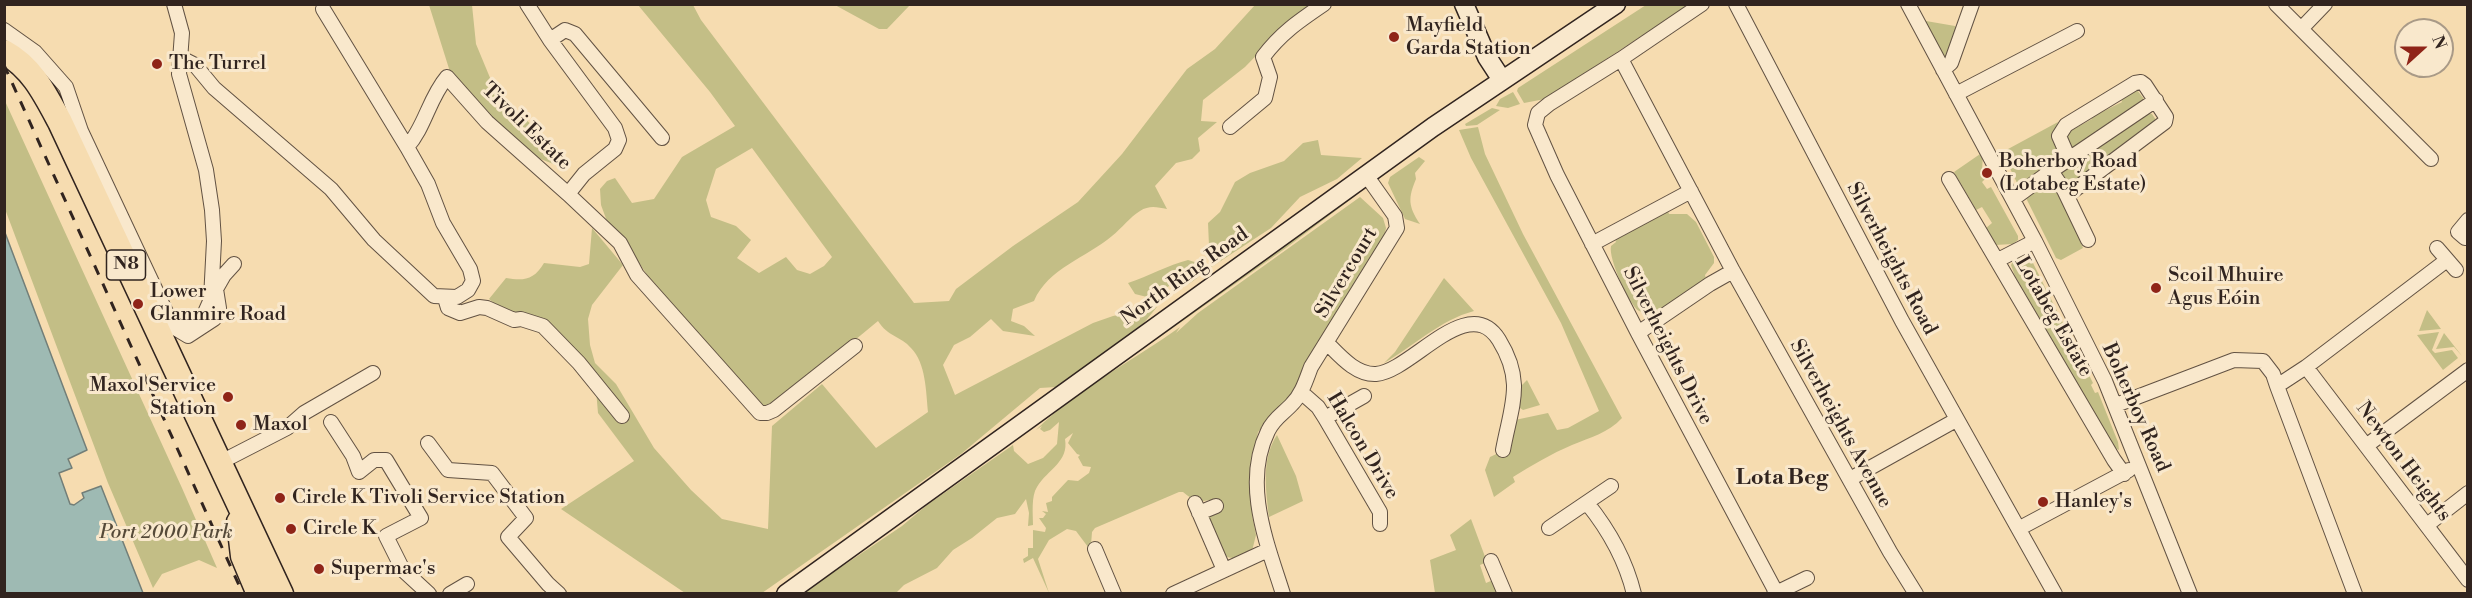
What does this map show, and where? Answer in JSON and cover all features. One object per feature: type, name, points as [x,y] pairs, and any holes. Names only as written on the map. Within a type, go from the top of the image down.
[{"type":"highway","name":"N8","points":[[4,51],[22,63],[45,95],[78,159],[165,330],[219,463],[281,594]]},
{"type":"highway","points":[[242,512],[238,523],[243,556],[259,594]]},
{"type":"main road","points":[[1464,4],[1487,57],[1502,80]]},
{"type":"main road","name":"North Ring Road","points":[[786,594],[1366,175],[1616,4]]},
{"type":"street","points":[[165,330],[203,317],[211,299],[214,241],[206,170],[179,74],[183,33],[174,4]]},
{"type":"street","name":"Tivoli Estate","points":[[407,147],[417,136],[440,85],[447,77],[487,122],[568,194],[584,174],[615,150],[619,140],[615,128],[550,40],[527,4]]},
{"type":"street","points":[[1230,127],[1265,98],[1270,77],[1263,57],[1272,45],[1291,26],[1324,4]]},
{"type":"street","points":[[1622,59],[1702,4]]},
{"type":"street","name":"Silverheights Road","points":[[1736,4],[1826,179],[1956,420],[2020,528],[2055,594]]},
{"type":"street","name":"Boherboy Road","points":[[1908,4],[2035,241],[2116,405],[2190,594]]},
{"type":"street","points":[[1943,70],[1952,63],[1972,4]]},
{"type":"street","points":[[2276,4],[2431,159]]},
{"type":"street","points":[[2301,29],[2325,4]]},
{"type":"street","points":[[181,58],[195,66],[214,88],[331,189],[374,240],[434,296],[457,297],[468,290],[473,281],[470,270],[442,223],[428,184],[323,9]]},
{"type":"street","points":[[4,30],[35,52],[66,87],[81,131],[165,330]]},
{"type":"street","points":[[550,40],[565,30],[576,34],[662,138]]},
{"type":"street","points":[[1956,94],[2076,31]]},
{"type":"street","name":"Silverheights Drive","points":[[1622,59],[1538,113],[1535,125],[1592,244],[1775,593],[1807,578]]},
{"type":"street","name":"Silverheights Avenue","points":[[1622,59],[1733,272],[1890,552],[1916,594]]},
{"type":"street","points":[[2064,190],[2073,191],[2165,122],[2166,117],[2145,85],[2141,82],[2135,83],[2066,125],[2059,136],[2069,159]]},
{"type":"street","points":[[2013,199],[2156,100]]},
{"type":"street","points":[[2051,171],[2064,190],[2088,240]]},
{"type":"street","name":"Silvercourt","points":[[1301,392],[1311,367],[1397,228],[1395,216],[1366,175]]},
{"type":"street","name":"Lotabeg Estate","points":[[1949,179],[2101,439],[2124,474]]},
{"type":"street","points":[[1592,244],[1691,191]]},
{"type":"street","points":[[568,194],[621,243],[637,275],[760,413],[774,410],[855,346]]},
{"type":"street","points":[[2465,238],[2458,232],[2468,220]]},
{"type":"street","points":[[1998,260],[2035,241]]},
{"type":"street","points":[[2277,386],[2451,265],[2438,248]]},
{"type":"street","points":[[165,330],[188,336],[214,319],[219,308],[216,289],[234,264]]},
{"type":"street","points":[[1638,333],[1710,284],[1733,272]]},
{"type":"street","points":[[445,298],[448,308],[460,313],[479,307],[487,308],[514,320],[521,319],[543,327],[579,363],[622,416]]},
{"type":"street","points":[[1327,343],[1356,369],[1378,374],[1392,368],[1459,327],[1480,323],[1490,329],[1506,352],[1514,378],[1515,393],[1503,450]]},
{"type":"street","points":[[2116,405],[2234,360],[2263,361],[2273,374],[2355,594]]},
{"type":"street","name":"Newton Heights","points":[[2306,368],[2468,580]]},
{"type":"street","points":[[2366,446],[2468,370]]},
{"type":"street","points":[[219,463],[287,428],[304,413],[373,373]]},
{"type":"street","points":[[1283,594],[1268,550],[1258,507],[1258,477],[1261,452],[1267,433],[1275,418],[1292,404],[1301,392]]},
{"type":"street","name":"Halcon Drive","points":[[1301,392],[1318,407],[1325,418],[1380,512],[1380,524]]},
{"type":"street","points":[[1325,418],[1364,396]]},
{"type":"street","points":[[1850,479],[1956,420]]},
{"type":"street","points":[[331,422],[353,456],[359,472],[374,460],[386,460],[424,522],[386,536],[403,570],[429,594]]},
{"type":"street","points":[[428,442],[448,470],[492,473],[526,518],[508,537],[559,594]]},
{"type":"street","points":[[2020,528],[2124,474],[2139,463]]},
{"type":"street","points":[[1549,528],[1611,486]]},
{"type":"street","points":[[2427,525],[2468,493]]},
{"type":"street","points":[[1587,503],[1599,518],[1626,567],[1634,594]]},
{"type":"street","points":[[1216,506],[1197,508],[1224,570]]},
{"type":"street","points":[[1095,549],[1114,594]]},
{"type":"street","points":[[1173,594],[1268,550]]},
{"type":"street","points":[[1491,561],[1505,594]]},
{"type":"street","points":[[450,594],[468,584]]},
{"type":"green space","points":[[429,5],[472,5],[476,44],[498,97],[524,117],[544,139],[556,165],[538,158],[489,120],[451,75]]},
{"type":"green space","points":[[638,5],[693,5],[701,20],[914,303],[949,301],[956,289],[1013,246],[1078,202],[1122,154],[1187,69],[1215,49],[1255,5],[1313,5],[1284,27],[1245,67],[1203,100],[1201,121],[1217,122],[1198,138],[1200,151],[1192,159],[1176,163],[1155,186],[1167,209],[1150,207],[1143,209],[1102,244],[1068,264],[1048,280],[1034,301],[1013,309],[1011,321],[1024,326],[1035,336],[1003,331],[991,319],[970,337],[954,345],[943,365],[955,395],[1093,323],[1113,316],[1157,307],[1138,330],[1056,387],[1040,388],[961,454],[762,593],[685,593],[561,509],[634,461],[598,413],[596,390],[551,328],[507,314],[489,299],[506,278],[528,278],[536,273],[544,263],[580,267],[589,264],[592,228],[623,265],[592,305],[588,319],[590,345],[595,363],[616,384],[654,448],[691,490],[722,519],[768,529],[772,426],[822,384],[876,448],[928,412],[924,378],[916,354],[878,321],[775,406],[761,407],[649,278],[625,241],[608,224],[601,205],[600,189],[607,181],[615,178],[632,203],[654,199],[682,157],[735,126]],"holes":[[[752,148],[832,257],[824,266],[810,274],[797,270],[786,257],[759,273],[737,258],[751,240],[736,226],[711,217],[706,200],[716,169]]]},
{"type":"green space","points":[[835,5],[910,5],[887,29],[879,29]]},
{"type":"green space","points":[[1646,5],[1689,5],[1545,99],[1524,103],[1517,91],[1518,88]]},
{"type":"green space","points":[[1924,22],[1955,26],[1957,29],[1946,60]]},
{"type":"green space","points":[[2137,90],[2147,103],[2071,153],[2066,137],[2068,129],[2072,130],[2092,119],[2091,114],[2096,112],[2098,114],[2122,102],[2121,99]]},
{"type":"green space","points":[[1513,92],[1520,104],[1508,108],[1496,106],[1500,99]]},
{"type":"green space","name":"Port 2000 Park","points":[[5,101],[217,568],[199,560],[162,574],[153,588],[108,483],[5,209]]},
{"type":"green space","points":[[1492,108],[1500,110],[1477,125],[1466,126],[1465,124]]},
{"type":"green space","points":[[2147,113],[2152,114],[2156,120],[2152,126],[2076,186],[2066,185],[2059,175]]},
{"type":"green space","points":[[2058,122],[2054,135],[2061,151],[2059,161],[2019,187],[2004,156],[1997,155]]},
{"type":"green space","points":[[1478,127],[1485,154],[1523,234],[1622,418],[1605,431],[1557,452],[1513,477],[1515,482],[1494,497],[1485,470],[1490,457],[1509,448],[1515,420],[1548,413],[1557,430],[1568,428],[1599,411],[1561,323],[1471,158],[1459,130]]},
{"type":"green space","points":[[1318,140],[1321,155],[1362,158],[1337,179],[1300,197],[1271,228],[1210,268],[1208,223],[1220,212],[1235,182],[1250,173],[1284,161],[1303,143]]},
{"type":"green space","points":[[1983,152],[1982,172],[1985,179],[1982,182],[1987,189],[1991,187],[2018,236],[2018,240],[2013,244],[1995,245],[1986,228],[1992,223],[1982,207],[1976,210],[1954,172]]},
{"type":"green space","points":[[1419,157],[1425,161],[1415,173],[1416,179],[1410,202],[1420,224],[1405,219],[1388,183],[1390,177]]},
{"type":"green space","points":[[2047,182],[2054,187],[2065,202],[2083,248],[2061,260],[2056,258],[2026,198]]},
{"type":"green space","points":[[1358,194],[1286,248],[1034,426],[1035,422],[1070,395]]},
{"type":"green space","points":[[1360,197],[1383,218],[1386,228],[1384,238],[1303,370],[1293,395],[1258,432],[1251,473],[1252,515],[1256,535],[1252,551],[1236,558],[1225,556],[1206,517],[1212,509],[1209,500],[1197,501],[1179,492],[1095,528],[1092,532],[1091,545],[1088,547],[1076,531],[1067,529],[1049,540],[1038,559],[1049,593],[1033,558],[1024,563],[1023,559],[1028,556],[1028,548],[1033,548],[1033,530],[1045,532],[1046,528],[1039,518],[1043,518],[1046,514],[1042,511],[1048,512],[1046,503],[1052,501],[1052,497],[1068,480],[1078,481],[1089,473],[1091,467],[1083,466],[1078,457],[1080,455],[1068,443],[1073,433],[1065,439],[1064,454],[1061,460],[1035,491],[1033,525],[1028,526],[1029,513],[1026,499],[1015,514],[997,518],[953,550],[937,568],[904,585],[896,593],[801,594],[902,526],[927,505],[1013,445],[1014,451],[1028,464],[1043,458],[1057,444],[1059,422],[1050,430],[1044,432],[1040,429],[1042,426],[1036,430],[1052,415],[1088,388],[1180,327],[1176,333],[1198,313]]},
{"type":"green space","points":[[1668,211],[1669,214],[1687,214],[1696,222],[1714,257],[1714,263],[1705,275],[1706,279],[1656,312],[1641,312],[1630,300],[1620,281],[1611,246],[1616,242],[1615,239]]},
{"type":"green space","points":[[2024,255],[2032,261],[2093,383],[2091,385],[2095,393],[2098,392],[2119,450],[2115,448],[2015,276],[2011,265],[2014,259]]},
{"type":"green space","points":[[1188,260],[1198,263],[1202,274],[1187,285],[1169,286],[1151,298],[1135,294],[1128,283],[1173,265]]},
{"type":"green space","points":[[1444,278],[1474,311],[1438,327],[1384,363],[1395,352]]},
{"type":"green space","points":[[2427,310],[2441,329],[2419,331]]},
{"type":"green space","points":[[2439,332],[2432,350],[2435,353],[2452,350],[2458,358],[2443,370],[2417,335]]},
{"type":"green space","points":[[2444,333],[2462,356],[2454,347],[2436,349]]},
{"type":"green space","points":[[1527,380],[1540,405],[1523,410],[1517,406],[1522,385]]},
{"type":"green space","points":[[1277,435],[1296,476],[1303,501],[1269,517],[1266,486],[1267,464]]},
{"type":"green space","points":[[1471,519],[1487,562],[1480,565],[1486,583],[1493,580],[1500,593],[1435,593],[1430,560],[1456,550],[1450,535]]},
{"type":"water","points":[[4,230],[87,450],[68,459],[72,468],[59,473],[70,504],[74,505],[84,498],[82,493],[101,486],[143,593],[5,593]]},
{"type":"railway","points":[[4,65],[243,594]]},
{"type":"place","name":"Mayfield Garda Station","points":[[1394,37]]},
{"type":"place","name":"The Turrel","points":[[157,64]]},
{"type":"place","name":"Boherboy Road (Lotabeg Estate)","points":[[1987,173]]},
{"type":"place","name":"Scoil Mhuire Agus Eóin","points":[[2156,288]]},
{"type":"place","name":"Lower Glanmire Road","points":[[138,304]]},
{"type":"place","name":"Maxol Service Station","points":[[228,397]]},
{"type":"place","name":"Maxol","points":[[241,425]]},
{"type":"place","name":"Circle K Tivoli Service Station","points":[[280,498]]},
{"type":"place","name":"Hanley's","points":[[2043,502]]},
{"type":"place","name":"Circle K","points":[[291,529]]},
{"type":"place","name":"Supermac's","points":[[319,569]]},
{"type":"district","name":"Lota Beg","points":[[1782,479]]}]
